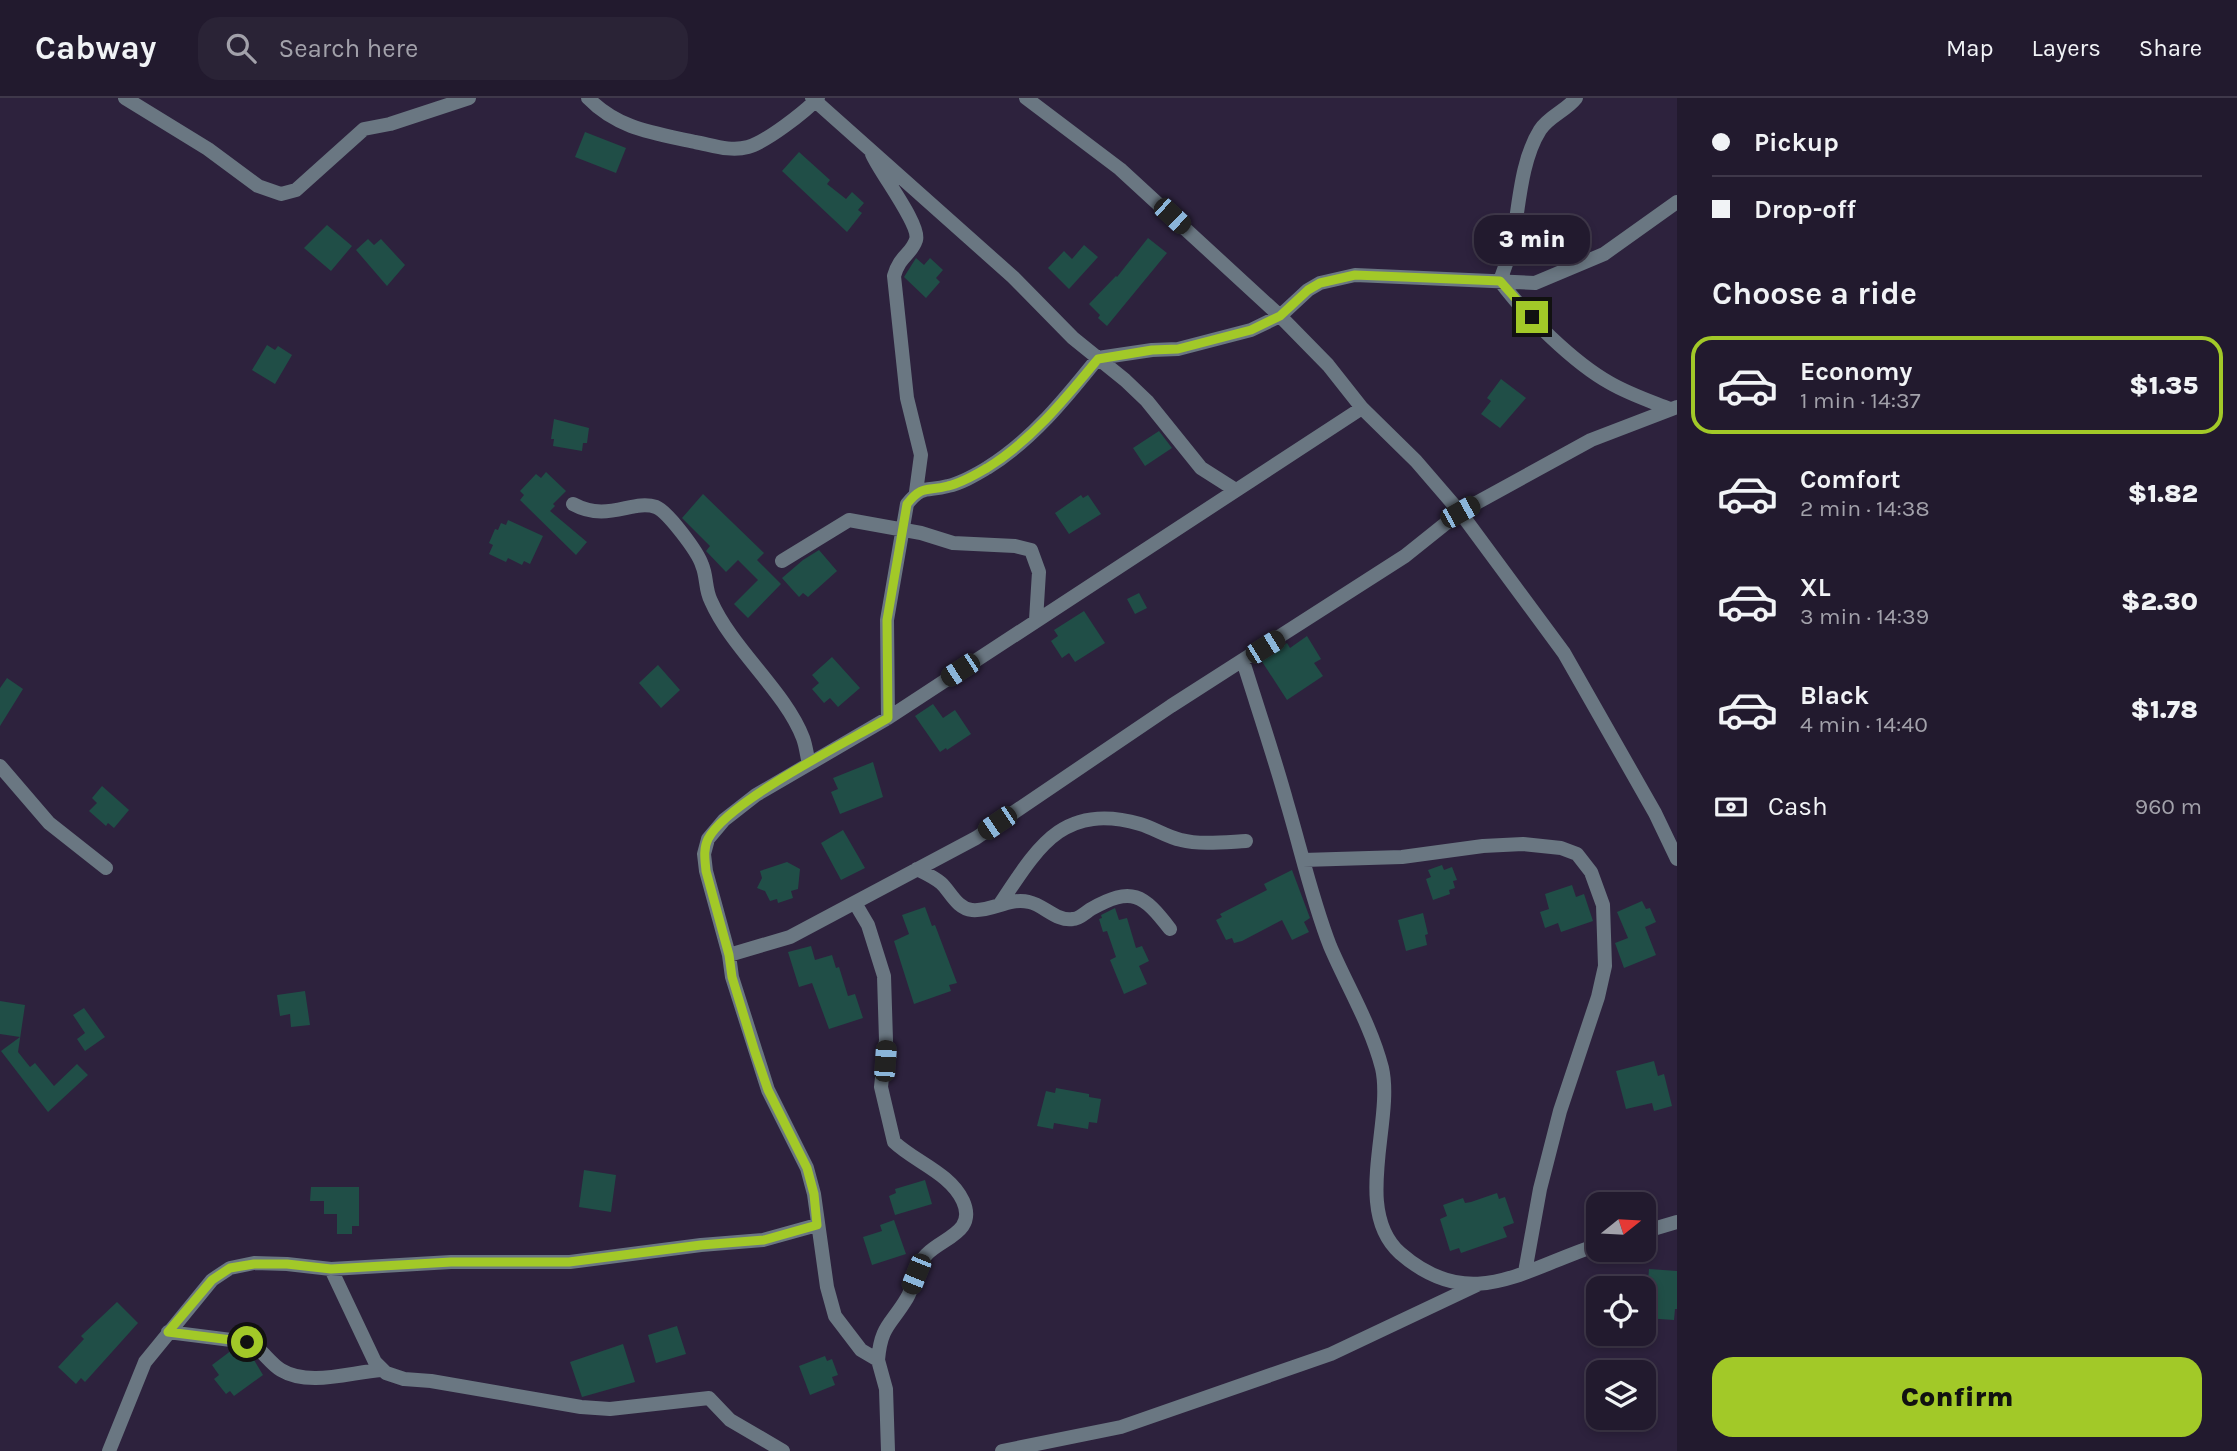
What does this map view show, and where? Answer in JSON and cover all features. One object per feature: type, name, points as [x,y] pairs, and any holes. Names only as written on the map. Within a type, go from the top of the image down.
[{"type":"street","points":[[125,98],[208,149],[258,186],[281,194],[296,190],[364,129],[390,124],[468,98]]},
{"type":"street","points":[[588,98],[598,109],[619,121],[653,135],[735,150],[764,139],[815,99],[1013,276],[1073,338],[1146,401],[1201,468],[1234,489]]},
{"type":"street","points":[[1026,98],[1120,169],[1280,316],[1328,365],[1363,408],[1416,461],[1460,512],[1564,653],[1655,813],[1677,859]]},
{"type":"street","points":[[1500,281],[1511,248],[1535,139],[1542,127],[1567,110],[1576,98]]},
{"type":"street","points":[[869,146],[879,171],[905,207],[918,232],[916,242],[898,261],[894,276],[907,398],[921,455],[916,492]]},
{"type":"street","points":[[888,718],[887,620],[907,504],[916,492],[927,487],[946,487],[962,482],[1019,444],[1057,408],[1098,359],[1209,342],[1251,330],[1280,316],[1308,290],[1331,278],[1355,275],[1535,283],[1604,254],[1677,202]]},
{"type":"street","points":[[1500,281],[1517,303],[1592,371],[1611,384],[1674,408]]},
{"type":"street","points":[[878,1360],[861,1350],[835,1316],[827,1287],[814,1194],[807,1168],[768,1090],[737,993],[706,871],[704,854],[708,839],[724,820],[746,803],[888,718],[1196,518],[1234,489],[1363,408]]},
{"type":"street","points":[[729,955],[790,937],[976,838],[1171,706],[1405,556],[1460,512],[1591,440],[1674,408]]},
{"type":"street","points":[[573,504],[587,512],[612,513],[645,506],[656,508],[665,514],[703,565],[709,599],[730,635],[764,678],[802,737],[808,764]]},
{"type":"street","points":[[782,561],[849,520],[901,529],[953,543],[1015,546],[1031,550],[1039,572],[1036,620]]},
{"type":"street","points":[[1243,661],[1330,945],[1364,1018],[1382,1068],[1384,1086],[1377,1178],[1383,1225],[1390,1241],[1411,1261],[1439,1277],[1477,1285],[1495,1283],[1586,1249]]},
{"type":"street","points":[[0,766],[49,823],[106,868]]},
{"type":"street","points":[[1000,904],[1034,855],[1067,824],[1085,819],[1140,824],[1182,841],[1246,841]]},
{"type":"street","points":[[1303,860],[1402,857],[1483,846],[1523,844],[1577,854],[1591,872],[1603,905],[1605,966],[1540,1189],[1525,1272]]},
{"type":"street","points":[[917,869],[939,881],[962,907],[971,910],[1013,901],[1030,902],[1060,919],[1074,920],[1112,897],[1130,894],[1155,909],[1170,929]]},
{"type":"street","points":[[855,903],[868,925],[884,976],[886,1040],[881,1087],[894,1142],[953,1187],[963,1201],[965,1212],[960,1230],[927,1254],[923,1260],[907,1297],[880,1340],[878,1360],[886,1390],[888,1451]]},
{"type":"street","points":[[1656,1228],[1677,1222]]},
{"type":"street","points":[[109,1451],[145,1362],[212,1280],[230,1268],[254,1264],[287,1264],[331,1269],[451,1262],[569,1262],[764,1240],[817,1225]]},
{"type":"street","points":[[331,1269],[381,1370]]},
{"type":"street","points":[[1002,1451],[1121,1427],[1331,1354],[1477,1285]]},
{"type":"street","points":[[168,1332],[247,1342],[255,1345],[281,1370],[300,1376],[381,1370],[404,1379],[431,1381],[581,1407],[610,1409],[709,1398],[730,1420],[783,1451]]},
{"type":"building","points":[[585,132],[626,148],[616,173],[575,157]]},
{"type":"building","points":[[799,152],[830,180],[827,184],[846,199],[852,192],[864,203],[858,210],[862,213],[847,232],[782,171]]},
{"type":"building","points":[[327,225],[352,246],[331,271],[304,248]]},
{"type":"building","points":[[1148,238],[1167,253],[1107,326],[1089,304],[1117,277]]},
{"type":"building","points":[[368,239],[374,245],[381,239],[405,265],[387,286],[356,250]]},
{"type":"building","points":[[1084,245],[1098,257],[1069,289],[1048,268],[1064,251],[1072,259]]},
{"type":"building","points":[[916,258],[924,265],[930,258],[943,270],[936,278],[940,282],[926,298],[904,277]]},
{"type":"building","points":[[267,345],[275,350],[278,346],[292,355],[275,384],[252,370]]},
{"type":"building","points":[[1501,379],[1526,398],[1500,428],[1481,414],[1491,401],[1487,398]]},
{"type":"building","points":[[554,419],[589,428],[587,443],[583,443],[582,451],[553,446],[554,439],[551,439]]},
{"type":"building","points":[[1159,431],[1172,448],[1145,466],[1133,448]]},
{"type":"building","points":[[546,472],[566,491],[550,511],[587,542],[576,555],[520,500],[524,495],[520,491],[536,474],[541,478]]},
{"type":"building","points":[[703,494],[764,553],[757,560],[781,584],[748,618],[734,604],[758,580],[738,560],[726,572],[706,551],[710,546],[682,518]]},
{"type":"building","points":[[1081,495],[1083,498],[1088,495],[1101,514],[1069,534],[1055,513]]},
{"type":"building","points":[[508,520],[543,536],[530,564],[524,561],[522,565],[508,558],[506,562],[489,554],[493,545],[489,543],[495,529],[498,530],[501,523],[506,525]]},
{"type":"building","points":[[819,550],[837,571],[808,597],[803,593],[799,597],[782,578]]},
{"type":"building","points":[[1139,593],[1147,608],[1135,614],[1127,599]]},
{"type":"building","points":[[1084,611],[1105,643],[1075,662],[1069,653],[1062,658],[1051,641],[1058,636],[1054,630]]},
{"type":"building","points":[[1307,636],[1321,659],[1314,663],[1323,676],[1287,700],[1261,660],[1287,643],[1290,648]]},
{"type":"building","points":[[832,657],[860,688],[838,707],[830,698],[824,703],[812,689],[819,683],[812,675]]},
{"type":"building","points":[[658,665],[680,690],[661,708],[639,683]]},
{"type":"building","points":[[7,678],[23,689],[0,726],[0,688]]},
{"type":"building","points":[[933,704],[943,718],[955,710],[971,734],[940,752],[915,716]]},
{"type":"building","points":[[873,762],[883,797],[840,814],[831,792],[838,789],[833,778]]},
{"type":"building","points":[[102,786],[129,810],[114,828],[108,823],[106,826],[89,811],[97,803],[92,798]]},
{"type":"building","points":[[843,830],[865,868],[841,880],[821,843]]},
{"type":"building","points":[[787,862],[800,869],[798,889],[791,891],[793,898],[778,903],[777,899],[770,901],[765,891],[757,888],[762,878],[760,871]]},
{"type":"building","points":[[1442,865],[1444,870],[1452,867],[1457,880],[1453,881],[1455,888],[1449,890],[1450,894],[1433,900],[1426,879],[1431,877],[1428,870]]},
{"type":"building","points":[[1292,870],[1310,918],[1304,922],[1309,932],[1292,940],[1282,920],[1242,941],[1234,943],[1232,938],[1226,940],[1216,920],[1222,917],[1220,914],[1267,890],[1264,884]]},
{"type":"building","points":[[1572,885],[1576,897],[1584,894],[1593,921],[1561,932],[1558,923],[1545,928],[1540,912],[1549,909],[1545,894]]},
{"type":"building","points":[[1642,901],[1646,909],[1650,908],[1656,922],[1645,927],[1656,955],[1624,968],[1615,943],[1628,938],[1617,912]]},
{"type":"building","points":[[925,907],[932,926],[935,925],[957,983],[949,985],[951,991],[914,1004],[894,941],[909,934],[902,915]]},
{"type":"building","points":[[1115,908],[1119,920],[1127,918],[1136,948],[1142,946],[1149,961],[1139,966],[1147,984],[1124,994],[1110,960],[1116,957],[1107,931],[1103,932],[1099,919],[1102,918],[1101,915]]},
{"type":"building","points":[[1423,913],[1428,934],[1425,935],[1427,945],[1406,951],[1398,920]]},
{"type":"building","points":[[811,946],[815,960],[832,955],[836,968],[839,967],[848,996],[855,994],[863,1018],[829,1029],[812,983],[799,987],[788,952]]},
{"type":"building","points":[[305,991],[310,1025],[291,1027],[290,1014],[280,1016],[277,995]]},
{"type":"building","points":[[0,1001],[25,1005],[18,1052],[30,1067],[35,1063],[54,1086],[77,1064],[88,1075],[48,1112],[1,1051],[20,1037],[0,1034]]},
{"type":"building","points":[[84,1008],[105,1037],[85,1051],[77,1039],[85,1033],[73,1015]]},
{"type":"building","points":[[1654,1061],[1658,1076],[1664,1074],[1672,1106],[1654,1111],[1652,1103],[1626,1109],[1616,1071]]},
{"type":"building","points":[[1056,1088],[1101,1099],[1097,1123],[1089,1122],[1088,1129],[1054,1123],[1053,1129],[1037,1126],[1046,1091],[1055,1093]]},
{"type":"building","points":[[584,1170],[616,1175],[611,1212],[579,1207]]},
{"type":"building","points":[[925,1180],[932,1204],[895,1215],[889,1196],[896,1193],[895,1189]]},
{"type":"building","points":[[311,1187],[359,1187],[359,1226],[352,1226],[352,1234],[337,1234],[337,1214],[324,1214],[324,1201],[310,1201]]},
{"type":"building","points":[[1497,1193],[1499,1199],[1505,1197],[1514,1223],[1503,1227],[1507,1237],[1461,1253],[1459,1248],[1450,1251],[1440,1219],[1447,1216],[1443,1205],[1463,1198],[1465,1203],[1471,1202]]},
{"type":"building","points":[[894,1220],[906,1254],[872,1265],[863,1237],[882,1231],[880,1225]]},
{"type":"building","points":[[1649,1269],[1677,1271],[1677,1309],[1674,1320],[1656,1319],[1656,1276],[1648,1276]]},
{"type":"building","points":[[117,1302],[138,1323],[85,1382],[81,1378],[76,1384],[58,1367],[84,1339],[81,1336]]},
{"type":"building","points":[[677,1326],[686,1354],[656,1363],[648,1335]]},
{"type":"building","points":[[623,1344],[635,1382],[582,1397],[570,1362]]},
{"type":"building","points":[[232,1350],[251,1355],[263,1375],[234,1396],[230,1391],[226,1394],[214,1379],[219,1375],[212,1365]]},
{"type":"building","points":[[825,1356],[827,1361],[832,1359],[838,1375],[832,1377],[835,1385],[810,1395],[799,1366]]},
{"type":"route","points":[[247,1342],[168,1332],[212,1280],[230,1268],[254,1264],[287,1264],[331,1269],[451,1262],[569,1262],[764,1240],[817,1225],[814,1194],[807,1168],[768,1090],[732,977],[704,854],[708,839],[724,820],[757,795],[888,718],[886,687],[889,598],[907,504],[916,492],[927,487],[946,487],[962,482],[988,467],[1019,444],[1057,408],[1098,359],[1152,350],[1178,349],[1251,330],[1280,316],[1308,290],[1331,278],[1355,275],[1448,281],[1500,281],[1532,317]]}]
